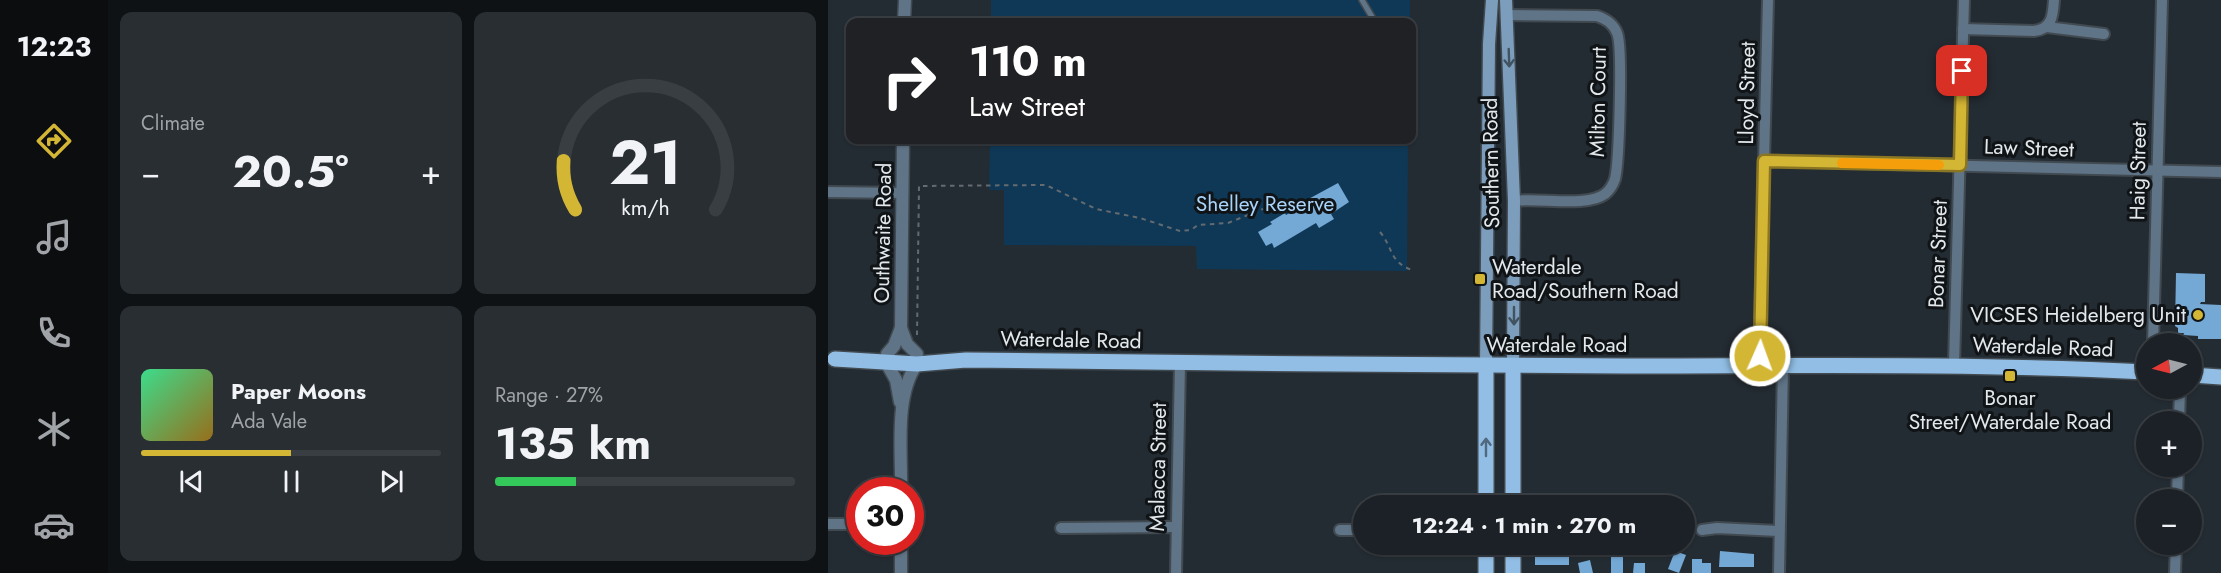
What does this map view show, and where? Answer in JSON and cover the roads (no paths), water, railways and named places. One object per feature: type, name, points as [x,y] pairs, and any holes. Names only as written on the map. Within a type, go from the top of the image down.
[{"type":"main road","name":"Southern Road","points":[[1486,495],[1492,0]]},
{"type":"main road","name":"Southern Road","points":[[1506,0],[1514,201],[1513,495]]},
{"type":"main road","name":"Waterdale Road","points":[[831,359],[887,359],[917,353],[966,360],[1486,366],[1954,365],[2136,371]]},
{"type":"main road","points":[[2202,376],[2221,377]]},
{"type":"main road","points":[[1486,555],[1486,573]]},
{"type":"main road","points":[[1513,555],[1513,573]]},
{"type":"street","points":[[904,18],[905,0]]},
{"type":"street","name":"Lloyd Street","points":[[1759,366],[1768,0]]},
{"type":"street","name":"Bonar Street","points":[[1954,365],[1964,0]]},
{"type":"street","points":[[2047,27],[2052,20],[2054,0]]},
{"type":"street","name":"Haig Street","points":[[2153,333],[2162,0]]},
{"type":"street","name":"Milton Court","points":[[1508,15],[1597,16],[1610,22],[1614,27],[1620,46],[1617,157],[1615,178],[1610,189],[1600,197],[1586,200],[1514,201]]},
{"type":"street","points":[[1963,29],[2034,31],[2047,27],[2104,34]]},
{"type":"street","name":"Outhwaite Road","points":[[887,359],[901,328],[903,144]]},
{"type":"street","name":"Law Street","points":[[1764,161],[2221,172]]},
{"type":"street","points":[[828,192],[903,193]]},
{"type":"street","name":"Outhwaite Road","points":[[901,328],[907,344],[917,353]]},
{"type":"street","points":[[901,477],[902,409],[917,353]]},
{"type":"street","points":[[887,359],[896,380],[902,409]]},
{"type":"street","name":"Malacca Street","points":[[1176,573],[1180,362]]},
{"type":"street","points":[[1779,573],[1778,531],[1783,366]]},
{"type":"street","points":[[828,524],[846,524]]},
{"type":"street","points":[[1061,528],[1176,527]]},
{"type":"street","points":[[1702,530],[1717,528],[1778,531]]},
{"type":"street","points":[[1340,530],[1353,530]]},
{"type":"street","points":[[901,555],[901,573]]},
{"type":"street","points":[[2175,573],[2176,555]]},
{"type":"lane","points":[[1362,0],[1372,18]]},
{"type":"place","name":"Waterdale Road/Southern Road","points":[[1480,279]]},
{"type":"place","name":"VICSES Heidelberg Unit","points":[[2198,315]]},
{"type":"place","name":"Bonar Street/Waterdale Road","points":[[2010,376]]},
{"type":"park label","name":"Shelley Reserve","points":[[1265,204]]}]
